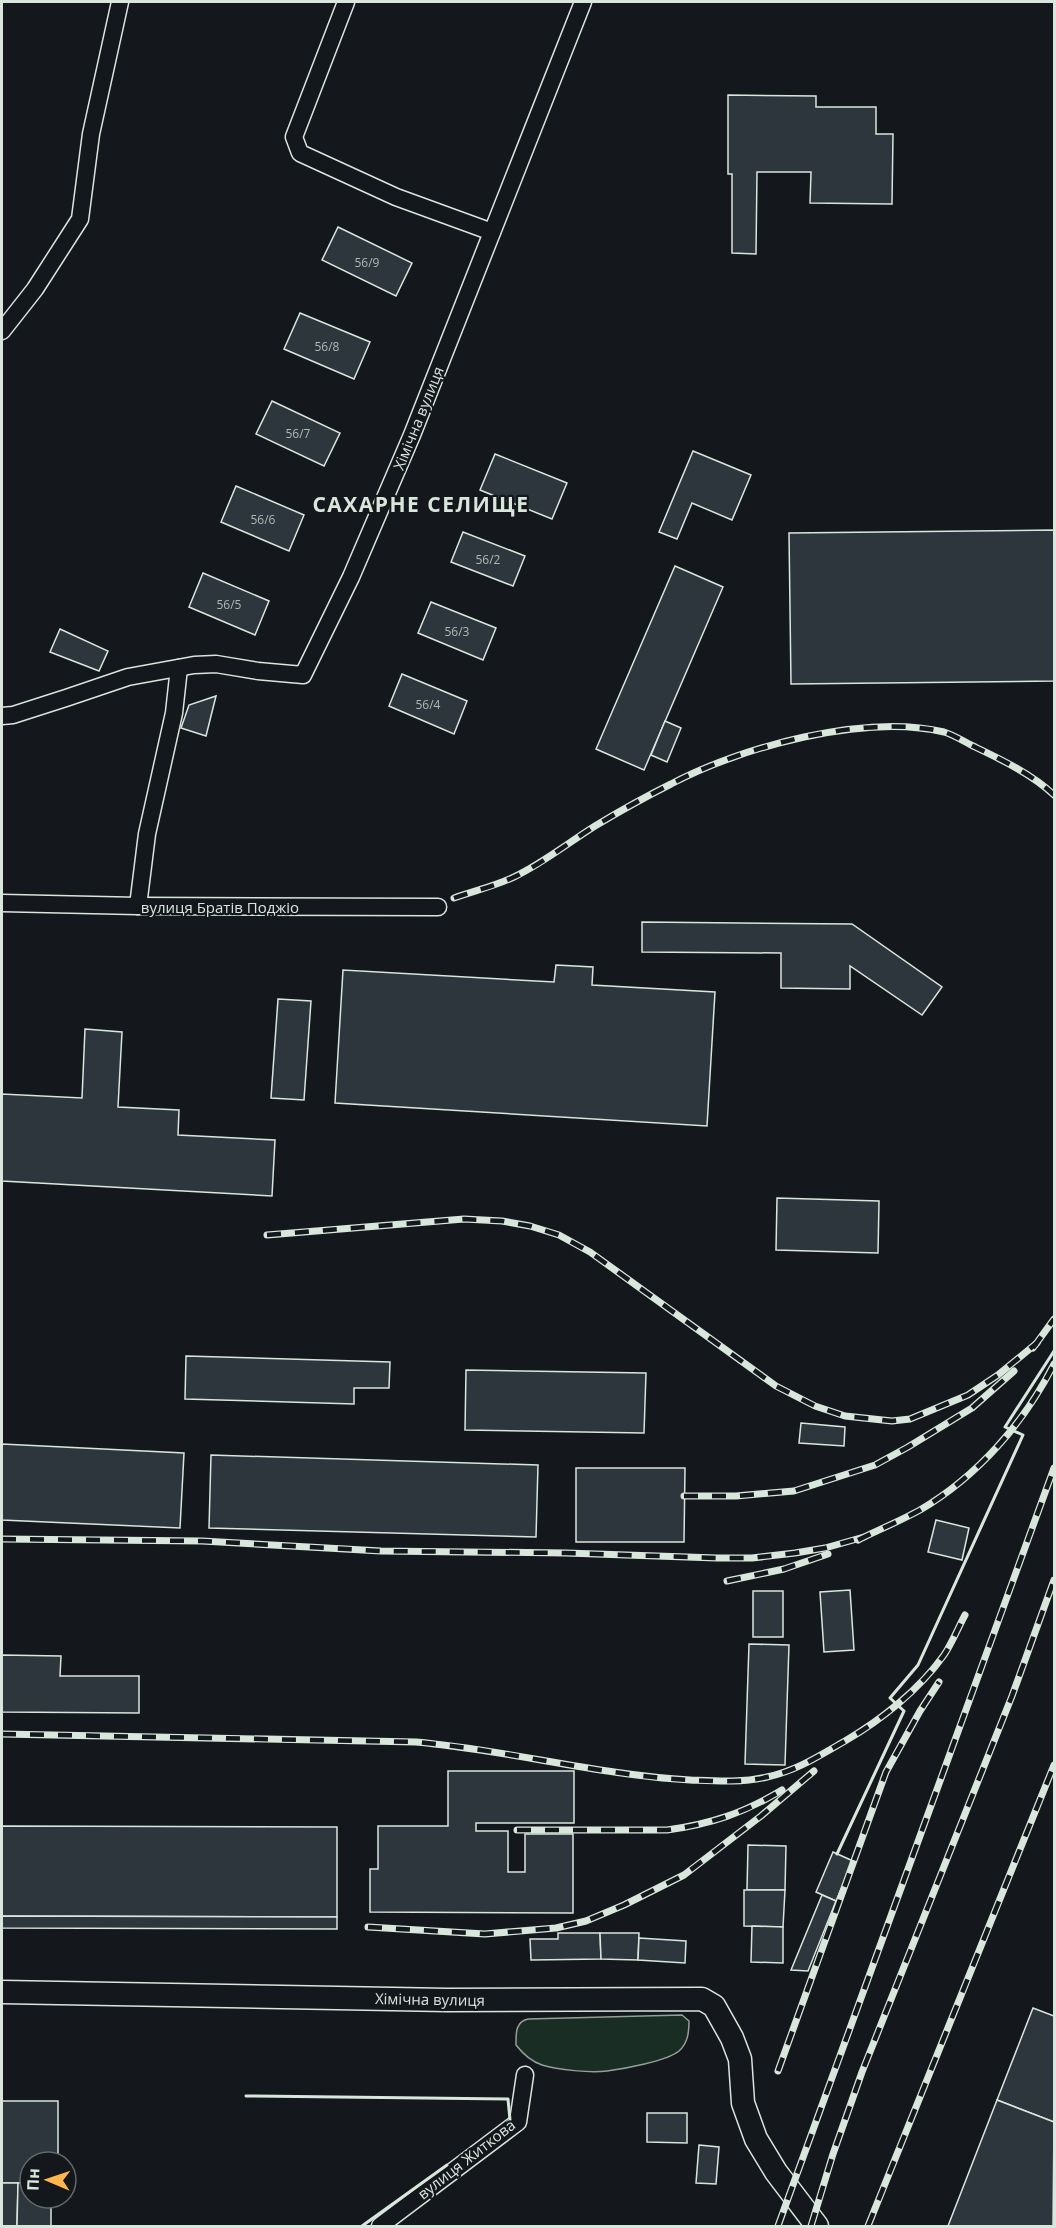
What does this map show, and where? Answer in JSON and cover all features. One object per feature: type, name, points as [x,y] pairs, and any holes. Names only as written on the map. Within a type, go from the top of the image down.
[{"type":"main road","name":"Хімічна вулиця","points":[[2,1992],[447,2000],[702,1999],[714,2007],[732,2038],[740,2060],[743,2103],[756,2139],[776,2172],[817,2226]]},
{"type":"street","points":[[2,331],[35,289],[80,219],[91,134],[120,2]]},
{"type":"street","points":[[346,2],[294,136],[300,153],[396,197],[492,232]]},
{"type":"street","name":"Хімічна вулиця","points":[[2,716],[13,715],[128,677],[179,668],[216,664],[303,675],[351,577],[412,435],[583,2]]},
{"type":"street","points":[[138,906],[147,834],[174,713],[179,668]]},
{"type":"street","name":"вулиця Братів Поджіо","points":[[2,903],[438,907]]},
{"type":"street","name":"вулиця Житкова","points":[[380,2226],[518,2122],[525,2075]]},
{"type":"green space","points":[[682,2015],[689,2021],[689,2029],[686,2041],[679,2051],[655,2061],[607,2071],[592,2072],[549,2067],[530,2059],[516,2045],[518,2026],[528,2019]]},
{"type":"building","points":[[728,95],[816,96],[816,107],[876,107],[876,134],[893,134],[892,204],[810,203],[811,172],[757,172],[756,254],[732,253],[732,174],[728,174]]},
{"type":"building","points":[[338,227],[412,263],[396,296],[322,260]]},
{"type":"building","points":[[300,313],[370,342],[354,379],[284,349]]},
{"type":"building","points":[[272,401],[340,433],[324,466],[256,434]]},
{"type":"building","points":[[693,451],[751,475],[732,520],[692,503],[677,539],[659,532]]},
{"type":"building","points":[[495,454],[567,483],[552,519],[480,490]]},
{"type":"building","points":[[236,486],[304,515],[289,551],[221,522]]},
{"type":"building","points":[[1054,530],[1054,681],[791,684],[789,533]]},
{"type":"building","points":[[463,532],[525,556],[513,586],[451,562]]},
{"type":"building","points":[[675,566],[723,587],[644,770],[596,749]]},
{"type":"building","points":[[203,573],[269,601],[255,635],[189,607]]},
{"type":"building","points":[[431,602],[496,628],[483,660],[418,633]]},
{"type":"building","points":[[60,629],[108,651],[99,671],[50,652]]},
{"type":"building","points":[[402,674],[467,701],[454,734],[389,706]]},
{"type":"building","points":[[216,696],[206,736],[181,728],[189,705]]},
{"type":"building","points":[[665,721],[681,728],[667,762],[651,755]]},
{"type":"building","points":[[642,922],[852,924],[942,987],[922,1015],[850,966],[850,989],[781,988],[781,953],[642,952]]},
{"type":"building","points":[[556,965],[593,967],[592,985],[715,992],[707,1126],[335,1103],[343,970],[554,982]]},
{"type":"building","points":[[278,999],[311,1001],[304,1100],[271,1098]]},
{"type":"building","points":[[85,1029],[122,1032],[118,1107],[179,1110],[178,1135],[275,1140],[272,1196],[2,1181],[2,1094],[82,1098]]},
{"type":"building","points":[[777,1198],[879,1201],[878,1253],[776,1250]]},
{"type":"building","points":[[186,1356],[390,1362],[389,1388],[354,1388],[354,1404],[185,1399]]},
{"type":"building","points":[[466,1370],[646,1373],[644,1433],[465,1430]]},
{"type":"building","points":[[801,1423],[845,1427],[844,1446],[799,1443]]},
{"type":"building","points":[[2,1444],[184,1453],[180,1528],[2,1520]]},
{"type":"building","points":[[211,1455],[538,1465],[536,1537],[209,1528]]},
{"type":"building","points":[[576,1468],[685,1468],[684,1542],[576,1542]]},
{"type":"building","points":[[936,1520],[969,1528],[962,1560],[928,1552]]},
{"type":"building","points":[[850,1590],[854,1650],[824,1652],[820,1592]]},
{"type":"building","points":[[753,1591],[783,1591],[783,1637],[753,1637]]},
{"type":"building","points":[[749,1644],[789,1645],[785,1765],[745,1764]]},
{"type":"building","points":[[2,1655],[61,1656],[60,1676],[139,1676],[139,1713],[2,1712]]},
{"type":"building","points":[[448,1771],[574,1771],[574,1823],[476,1823],[476,1831],[508,1831],[508,1872],[525,1872],[525,1834],[573,1834],[573,1913],[370,1912],[370,1869],[378,1869],[378,1826],[448,1826]]},
{"type":"building","points":[[2,1826],[337,1827],[337,1917],[2,1916]]},
{"type":"building","points":[[748,1845],[786,1846],[785,1890],[747,1890]]},
{"type":"building","points":[[833,1852],[853,1861],[836,1901],[816,1892]]},
{"type":"building","points":[[744,1890],[785,1890],[783,1927],[744,1926]]},
{"type":"building","points":[[822,1895],[836,1901],[808,1971],[791,1970]]},
{"type":"building","points":[[2,1916],[337,1917],[337,1929],[2,1928]]},
{"type":"building","points":[[752,1926],[783,1927],[783,1963],[751,1962]]},
{"type":"building","points":[[558,1933],[600,1933],[601,1959],[531,1960],[530,1939],[558,1939]]},
{"type":"building","points":[[600,1933],[639,1933],[638,1960],[601,1959]]},
{"type":"building","points":[[639,1938],[686,1941],[685,1963],[638,1960]]},
{"type":"building","points":[[1033,2008],[1054,2016],[1054,2122],[997,2100]]},
{"type":"building","points":[[997,2100],[1054,2122],[1053,2226],[948,2226]]},
{"type":"building","points":[[2,2101],[58,2101],[58,2150],[18,2150],[18,2183],[2,2183]]},
{"type":"building","points":[[647,2113],[687,2113],[687,2143],[647,2142]]},
{"type":"building","points":[[699,2145],[719,2147],[716,2184],[696,2183]]},
{"type":"building","points":[[2,2183],[18,2183],[17,2226],[2,2226]]},
{"type":"building","points":[[18,2183],[18,2210],[51,2210],[51,2226],[17,2226]]},
{"type":"railway","points":[[454,898],[514,877],[614,815],[700,770],[767,746],[841,730],[912,727],[944,732],[1036,780],[1054,795]]},
{"type":"railway","points":[[267,1235],[464,1219],[502,1221],[530,1226],[559,1235],[590,1252],[776,1386],[815,1406],[845,1416],[892,1421],[910,1419],[968,1395],[998,1375],[1037,1343]]},
{"type":"railway","points":[[1033,1348],[1054,1319]]},
{"type":"railway","points":[[858,1540],[920,1510],[961,1481],[980,1464],[998,1446],[1029,1407],[1054,1364]]},
{"type":"railway","points":[[684,1496],[736,1496],[794,1491],[875,1465],[972,1408],[1014,1371]]},
{"type":"railway","points":[[778,2226],[1054,1468]]},
{"type":"railway","points":[[2,1539],[202,1541],[381,1551],[752,1558],[825,1548],[864,1537]]},
{"type":"railway","points":[[727,1581],[784,1569],[828,1554]]},
{"type":"railway","points":[[811,2226],[862,2072],[1012,1696],[1054,1580]]},
{"type":"railway","points":[[2,1734],[416,1742],[656,1777],[709,1781],[758,1779],[788,1771],[807,1762],[859,1733],[886,1714],[934,1668],[947,1650],[965,1615]]},
{"type":"railway","points":[[778,2071],[886,1772],[939,1682]]},
{"type":"railway","points":[[868,2226],[1054,1765]]},
{"type":"railway","points":[[368,1927],[485,1934],[556,1928],[586,1921],[684,1875],[761,1816],[814,1771]]},
{"type":"railway","points":[[517,1830],[667,1830],[727,1816],[782,1790]]},
{"type":"wall","points":[[837,1854],[904,1711],[890,1698],[918,1665],[1023,1435],[1005,1427],[1054,1351]]},
{"type":"wall","points":[[246,2096],[508,2099],[510,2120],[508,2122]]},
{"type":"wall","points":[[362,2226],[447,2165]]},
{"type":"district","name":"САХАРНЕ СЕЛИЩЕ","points":[[421,504]]}]
